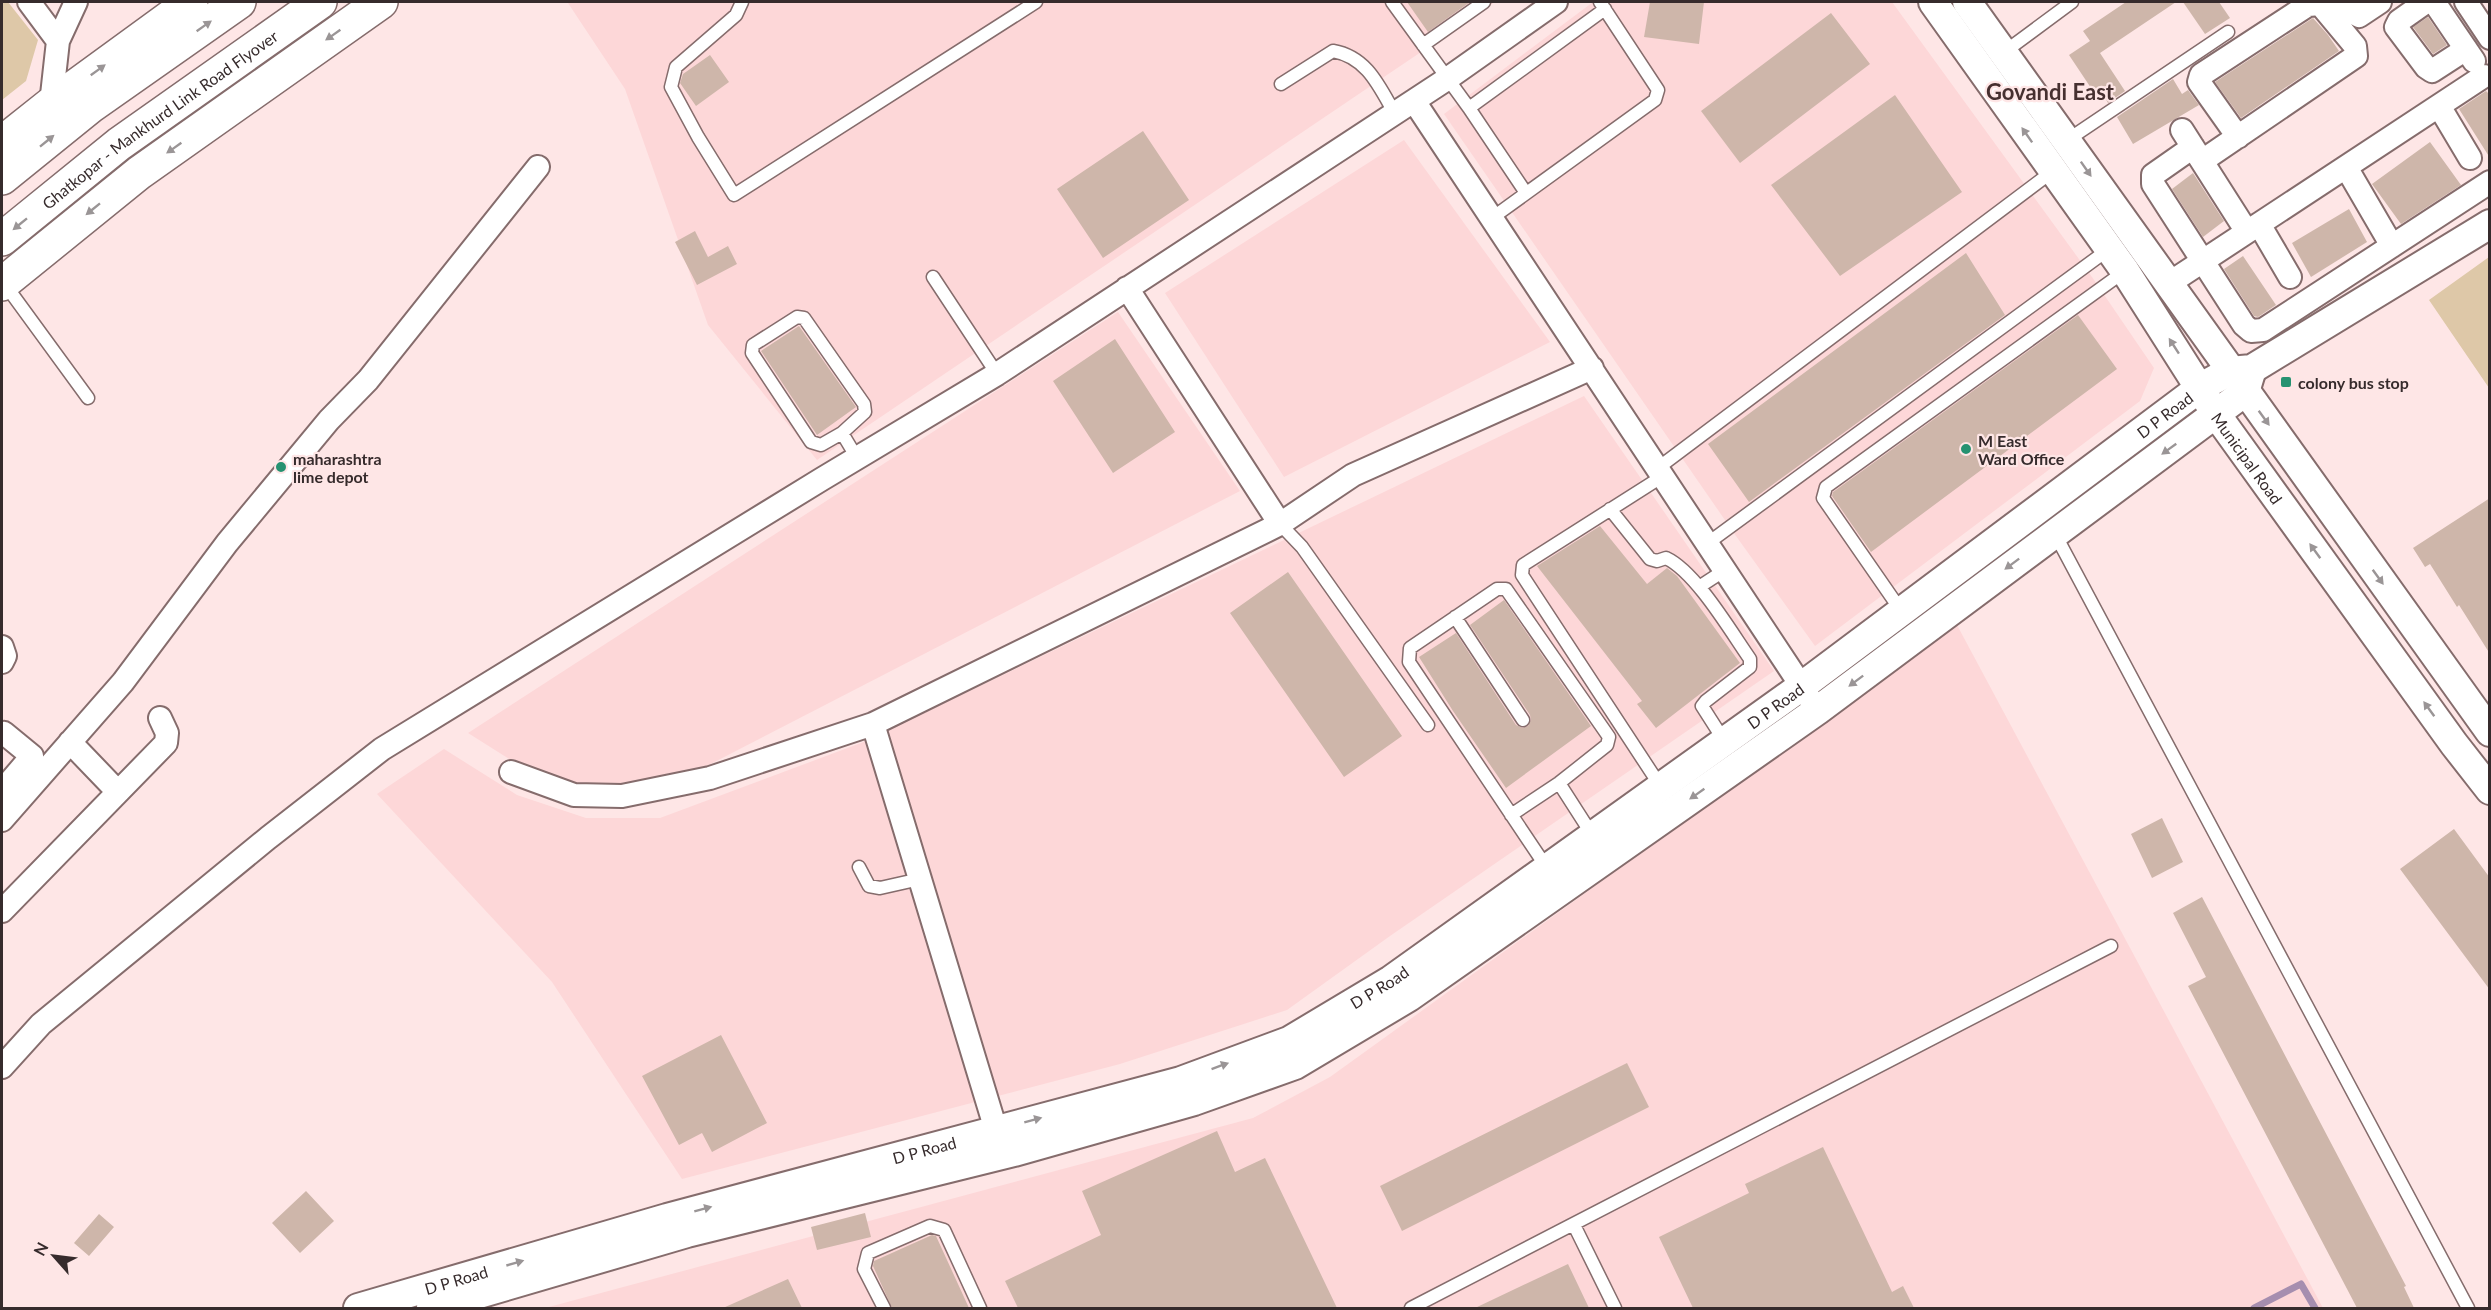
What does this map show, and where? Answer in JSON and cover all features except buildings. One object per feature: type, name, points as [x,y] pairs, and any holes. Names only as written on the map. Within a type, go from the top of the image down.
[{"type":"highway","points":[[2,144],[51,104],[191,2]]},
{"type":"highway","points":[[2,178],[91,106],[238,2]]},
{"type":"highway","name":"Ghatkopar - Mankhurd Link Road Flyover","points":[[2,238],[119,144],[320,2]]},
{"type":"highway","points":[[3,283],[139,173],[381,2]]},
{"type":"street","points":[[29,2],[58,41]]},
{"type":"street","points":[[51,104],[58,41],[76,2]]},
{"type":"street","points":[[2,1067],[41,1024],[268,838],[382,749],[997,374],[1395,114],[1556,2]]},
{"type":"street","name":"Municipal Road","points":[[1933,2],[2053,171],[2131,260],[2168,284],[2242,377],[2488,727]]},
{"type":"street","name":"Municipal Road","points":[[1967,2],[2066,141],[2216,414],[2490,790]]},
{"type":"street","points":[[2344,2],[2352,12],[2359,16],[2380,2]]},
{"type":"street","points":[[2426,2],[2399,21],[2396,27],[2426,67],[2432,71],[2466,49]]},
{"type":"street","points":[[2168,284],[2439,106],[2487,80],[2434,2]]},
{"type":"street","points":[[2466,2],[2490,38]]},
{"type":"street","points":[[2238,137],[2199,82],[2201,75],[2308,5],[2320,4],[2355,45],[2356,56],[2238,137],[2192,146],[2153,175],[2153,184],[2244,325],[2251,331],[2263,330],[2490,182]]},
{"type":"street","points":[[1414,101],[1818,710]]},
{"type":"street","points":[[2439,106],[2470,159]]},
{"type":"street","points":[[2192,146],[2290,277]]},
{"type":"street","points":[[2,791],[70,742],[123,682],[227,543],[329,420],[368,380],[538,167]]},
{"type":"street","points":[[2346,167],[2392,246]]},
{"type":"street","name":"D P Road","points":[[1414,979],[1547,868],[1802,686],[2201,387],[2242,377],[2490,224]]},
{"type":"street","points":[[1128,288],[1280,524]]},
{"type":"street","points":[[511,772],[574,795],[622,796],[710,778],[873,724],[1280,524],[1353,476],[1592,368]]},
{"type":"street","name":"D P Road","points":[[928,1161],[996,1130],[1180,1081],[1260,1065],[1295,1065],[1414,979],[1818,710],[2216,414],[2242,377]]},
{"type":"street","points":[[2,647],[5,656],[2,662]]},
{"type":"street","points":[[2,911],[166,743],[167,733],[160,718]]},
{"type":"street","points":[[873,724],[996,1130]]},
{"type":"street","points":[[2458,749],[2488,727]]},
{"type":"street","points":[[2,734],[4,733],[40,762]]},
{"type":"street","points":[[70,742],[118,792]]},
{"type":"street","points":[[2,820],[40,762]]},
{"type":"street","name":"D P Road","points":[[358,1308],[928,1161],[1014,1152],[1194,1101],[1260,1065]]},
{"type":"street","name":"D P Road","points":[[431,1308],[670,1228]]},
{"type":"lane","points":[[742,2],[736,15],[676,67],[671,87],[698,137],[734,195],[1036,2]]},
{"type":"lane","points":[[1392,2],[1469,108],[1526,193]]},
{"type":"lane","points":[[1423,45],[1484,2]]},
{"type":"lane","points":[[2004,53],[2072,2]]},
{"type":"lane","points":[[1469,108],[1602,5],[1658,90],[1655,100],[1492,218]]},
{"type":"lane","points":[[2066,141],[2228,32]]},
{"type":"lane","points":[[1281,84],[1333,51],[1349,54],[1364,66],[1395,114]]},
{"type":"lane","points":[[1661,788],[1522,575],[1523,565],[1610,509],[1660,472],[2053,171]]},
{"type":"lane","points":[[1708,543],[2131,260]]},
{"type":"lane","points":[[1902,612],[1823,498],[1826,487],[2131,260]]},
{"type":"lane","points":[[933,277],[997,374]]},
{"type":"lane","points":[[3,283],[88,398]]},
{"type":"lane","points":[[796,317],[804,318],[864,404],[865,412],[842,433],[821,445],[812,442],[752,353],[753,345],[796,317]]},
{"type":"lane","points":[[842,433],[857,458]]},
{"type":"lane","points":[[1610,509],[1650,560],[1657,561],[1666,558],[1674,562],[1699,587],[1750,659],[1750,667],[1702,706],[1725,742]]},
{"type":"lane","points":[[1280,524],[1302,547],[1428,725]]},
{"type":"lane","points":[[2054,533],[2468,1308]]},
{"type":"lane","points":[[1699,587],[1725,570]]},
{"type":"lane","points":[[1511,815],[1559,783],[1607,745],[1609,736],[1506,589],[1497,589],[1410,648],[1408,662],[1511,815],[1547,868]]},
{"type":"lane","points":[[1455,617],[1523,720]]},
{"type":"lane","points":[[1559,783],[1593,836]]},
{"type":"lane","points":[[859,867],[869,886],[880,888],[920,879]]},
{"type":"lane","points":[[1411,1308],[2110,946]]},
{"type":"lane","points":[[1574,1225],[1615,1308]]},
{"type":"lane","points":[[884,1308],[864,1269],[868,1253],[930,1226],[944,1230],[980,1308]]},
{"type":"shaded area","points":[[2,2],[8,2],[38,40],[26,81],[2,100]]},
{"type":"shaded area","points":[[1495,2],[817,460],[708,325],[625,89],[568,3]]},
{"type":"shaded area","points":[[1593,2],[1892,2],[2092,277],[2154,368],[2140,401],[1815,646],[1736,536],[1444,114]]},
{"type":"shaded area","points":[[1404,140],[1550,342],[1284,477],[1165,293]]},
{"type":"shaded area","points":[[2489,257],[2489,388],[2429,300]]},
{"type":"shaded area","points":[[1118,312],[1240,491],[666,787],[601,791],[525,769],[468,733]]},
{"type":"shaded area","points":[[1584,396],[1774,671],[1390,936],[1287,1010],[1120,1064],[682,1179],[552,982],[377,794],[444,749],[517,795],[586,818],[660,818],[861,743]]},
{"type":"shaded area","points":[[1957,625],[2323,1308],[545,1308],[1253,1118],[1330,1077]]},
{"type":"waterway","points":[[2254,1308],[2301,1284],[2315,1308]]},
{"type":"place","name":"colony bus stop","points":[[2286,382]]},
{"type":"place","name":"M East Ward Office","points":[[1966,449]]},
{"type":"place","name":"maharashtra lime depot","points":[[281,467]]},
{"type":"district","name":"Govandi East","points":[[2050,91]]}]
